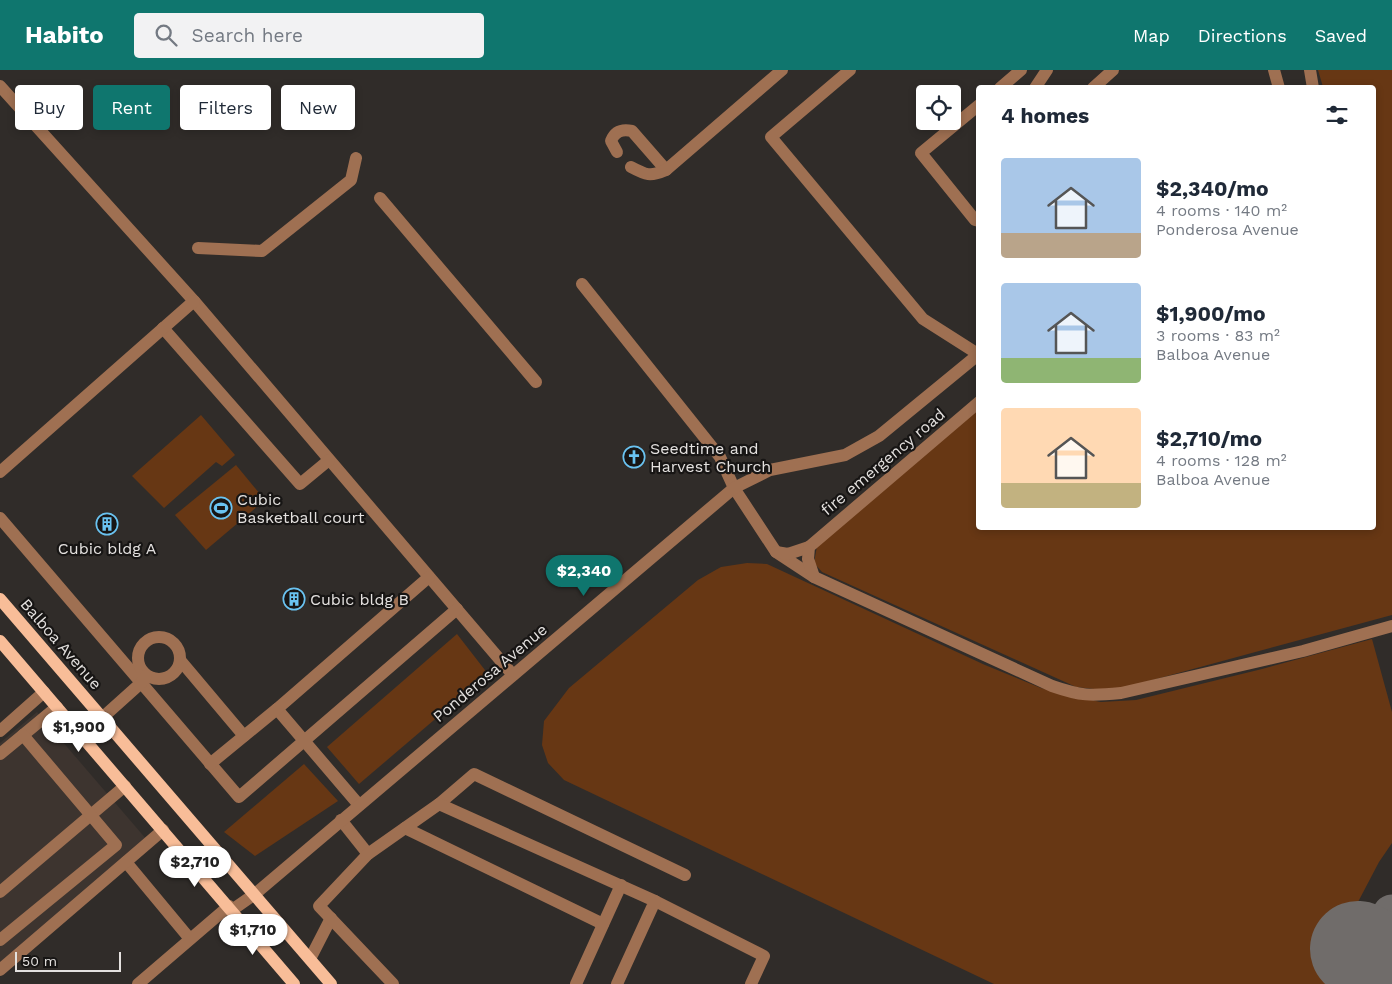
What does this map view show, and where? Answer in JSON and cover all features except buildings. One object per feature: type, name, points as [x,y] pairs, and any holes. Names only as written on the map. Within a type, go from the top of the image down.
[{"type":"main road","name":"Balboa Avenue","points":[[0,599],[331,984]]},
{"type":"main road","points":[[0,641],[294,984]]},
{"type":"street","points":[[631,167],[642,174],[653,175],[666,170],[782,70]]},
{"type":"street","points":[[850,70],[771,137],[923,319],[976,353]]},
{"type":"street","points":[[1004,85],[1021,70]]},
{"type":"street","points":[[1026,70],[1045,73],[1037,85]]},
{"type":"street","points":[[1096,85],[1114,70]]},
{"type":"street","points":[[1274,70],[1278,85]]},
{"type":"street","points":[[1310,70],[1312,85]]},
{"type":"street","points":[[0,86],[194,301],[513,675]]},
{"type":"street","points":[[976,107],[921,153],[976,220]]},
{"type":"street","points":[[617,152],[612,141],[613,136],[625,130],[632,131],[666,170]]},
{"type":"street","points":[[198,248],[262,251],[351,180],[356,158]]},
{"type":"street","points":[[380,198],[536,382]]},
{"type":"street","points":[[582,284],[720,457],[734,488],[776,552],[814,577],[1052,686],[1072,693],[1090,696],[1120,693],[1391,629]]},
{"type":"street","points":[[0,472],[194,301]]},
{"type":"street","points":[[164,328],[300,484],[329,460]]},
{"type":"street","name":"Ponderosa Avenue","points":[[138,984],[190,939],[230,908],[255,894],[734,488],[770,470],[845,455],[862,446],[879,436],[976,356]]},
{"type":"street","name":"fire emergency road","points":[[776,552],[788,554],[809,547],[976,405]]},
{"type":"street","points":[[0,518],[144,679],[238,797],[457,609]]},
{"type":"street","points":[[809,547],[808,559],[814,577]]},
{"type":"street","points":[[210,764],[430,577]]},
{"type":"street","points":[[102,718],[144,679],[164,679],[176,671],[180,660],[179,650],[170,640],[157,637],[151,639],[141,648],[139,654],[140,667],[144,679]]},
{"type":"street","points":[[180,660],[244,736]]},
{"type":"street","points":[[0,730],[44,692]]},
{"type":"street","points":[[0,754],[56,707]]},
{"type":"street","points":[[277,709],[359,805]]},
{"type":"street","points":[[0,940],[116,845],[23,735]]},
{"type":"street","points":[[393,984],[319,906],[368,854],[439,804],[474,774],[685,874]]},
{"type":"street","points":[[0,892],[125,786]]},
{"type":"street","points":[[439,804],[654,901],[764,956],[751,984]]},
{"type":"street","points":[[341,820],[368,854]]},
{"type":"street","points":[[405,828],[603,924]]},
{"type":"street","points":[[0,970],[163,830]]},
{"type":"street","points":[[126,862],[190,939]]},
{"type":"street","points":[[576,984],[621,886]]},
{"type":"street","points":[[617,984],[654,901]]},
{"type":"street","points":[[310,958],[331,918]]},
{"type":"shaded area","points":[[1318,70],[1392,70],[1392,615],[1112,691],[1076,687],[822,572],[814,563],[817,546],[976,412],[976,530],[1376,530],[1376,85],[1322,85]]},
{"type":"shaded area","points":[[201,415],[235,455],[222,466],[216,462],[164,508],[132,476]]},
{"type":"shaded area","name":"Cubic Basketball court","points":[[236,465],[265,500],[206,550],[175,515]]},
{"type":"shaded area","points":[[747,563],[767,564],[985,665],[1041,688],[1101,702],[1136,700],[1262,669],[1372,639],[1392,712],[1392,843],[1379,862],[1358,902],[1326,984],[994,984],[564,780],[548,763],[542,745],[544,721],[569,688],[698,580],[721,567]]},
{"type":"shaded area","points":[[457,634],[488,674],[359,784],[327,747]]},
{"type":"shaded area","points":[[37,712],[147,840],[0,964],[0,743]]},
{"type":"shaded area","points":[[304,764],[338,801],[255,856],[224,832]]},
{"type":"taxiway","points":[[1392,914],[1392,934]]},
{"type":"runway","points":[[1358,949],[1392,965]]},
{"type":"place","name":"Seedtime and Harvest Church","points":[[634,457]]},
{"type":"place","name":"Cubic Basketball court","points":[[221,508]]},
{"type":"place","name":"Cubic bldg A","points":[[107,524]]},
{"type":"place","name":"Cubic bldg B","points":[[294,599]]}]
